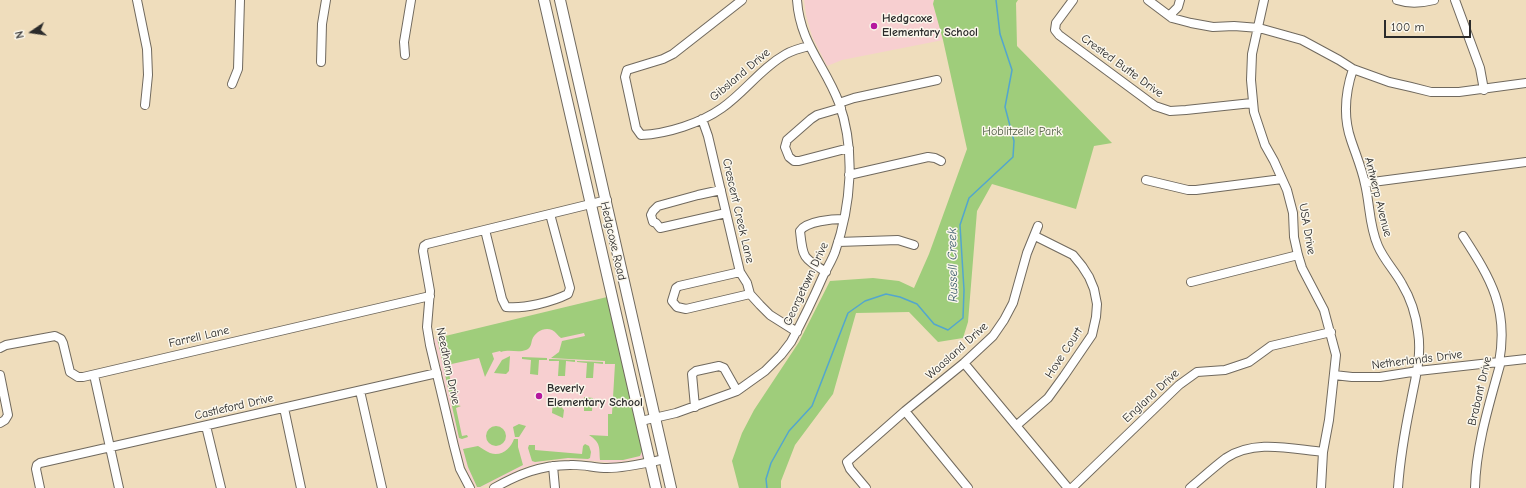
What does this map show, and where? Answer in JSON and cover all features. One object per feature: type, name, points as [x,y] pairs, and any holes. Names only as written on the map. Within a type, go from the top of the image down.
[{"type":"main road","name":"Hedgcoxe Road","points":[[544,0],[656,488]]},
{"type":"main road","name":"Hedgcoxe Road","points":[[560,0],[607,200],[671,488]]},
{"type":"street","points":[[137,0],[147,49],[148,75],[145,105]]},
{"type":"street","points":[[232,84],[238,69],[240,0]]},
{"type":"street","points":[[321,62],[322,24],[326,0]]},
{"type":"street","points":[[405,55],[404,42],[411,0]]},
{"type":"street","name":"Gibsland Drive","points":[[742,0],[673,54],[663,59],[627,70],[625,77],[636,128],[641,135],[651,135],[691,124],[702,119],[722,108],[772,63],[787,53],[809,46]]},
{"type":"street","name":"Georgetown Drive","points":[[641,420],[695,406],[737,391],[765,371],[791,342],[831,262],[844,219],[849,175],[849,148],[840,106],[834,90],[809,46],[802,26],[797,0]]},
{"type":"street","name":"Crested Butte Drive","points":[[1073,0],[1056,23],[1055,30],[1059,35],[1155,106],[1170,111],[1252,103]]},
{"type":"street","points":[[1148,0],[1172,18],[1214,27],[1234,26],[1258,28],[1302,40],[1353,69],[1389,82],[1431,92],[1484,90],[1526,83]]},
{"type":"street","points":[[1172,18],[1172,13],[1178,7],[1180,0]]},
{"type":"street","name":"USA Drive","points":[[1264,0],[1252,54],[1252,103],[1258,128],[1287,190],[1293,213],[1294,237],[1298,255],[1302,268],[1324,310],[1336,355],[1329,420],[1323,452],[1321,488]]},
{"type":"street","points":[[1396,0],[1420,3],[1434,0]]},
{"type":"street","points":[[1455,0],[1480,68],[1484,90]]},
{"type":"street","name":"Antwerp Avenue","points":[[1353,69],[1348,84],[1346,120],[1350,138],[1366,184],[1373,232],[1383,256],[1402,284],[1415,315],[1419,334],[1418,371],[1405,430],[1399,468],[1398,488]]},
{"type":"street","points":[[849,148],[794,161],[789,157],[785,147],[787,140],[811,119],[854,98],[937,80]]},
{"type":"street","name":"Crescent Creek Lane","points":[[702,119],[708,136],[740,272],[747,283],[750,294],[760,305],[770,315],[797,332]]},
{"type":"street","points":[[849,175],[928,157],[941,160]]},
{"type":"street","points":[[1366,184],[1526,162]]},
{"type":"street","points":[[1146,180],[1188,190],[1196,190],[1282,179]]},
{"type":"street","points":[[721,190],[658,206],[651,215],[653,222],[660,228],[726,213]]},
{"type":"street","points":[[550,214],[570,288],[568,294],[561,298],[517,308],[506,307],[502,299],[485,230],[550,214],[591,204],[607,200]]},
{"type":"street","points":[[826,272],[806,259],[802,250],[800,231],[805,225],[808,224],[833,219],[844,219]]},
{"type":"street","name":"Waasland Drive","points":[[866,488],[850,469],[847,462],[905,411],[964,363],[993,336],[1013,304],[1027,253],[1038,226]]},
{"type":"street","name":"Needham Drive","points":[[470,488],[458,461],[430,345],[427,327],[430,296],[423,251],[426,244],[485,230]]},
{"type":"street","name":"Hove Court","points":[[1016,425],[1048,398],[1064,376],[1092,336],[1097,310],[1096,296],[1089,277],[1073,255],[1035,236]]},
{"type":"street","name":"Brabant Drive","points":[[1463,236],[1482,265],[1495,292],[1502,329],[1500,365],[1487,411],[1480,446],[1475,488]]},
{"type":"street","points":[[838,242],[898,240],[914,245]]},
{"type":"street","points":[[1191,282],[1298,255]]},
{"type":"street","points":[[740,272],[679,286],[676,288],[672,301],[677,307],[686,310],[750,294]]},
{"type":"street","name":"Farrell Lane","points":[[0,348],[6,345],[55,336],[59,337],[70,372],[78,377],[94,375],[430,296]]},
{"type":"street","name":"England Drive","points":[[1072,488],[1179,385],[1197,372],[1225,370],[1237,367],[1249,362],[1271,346],[1331,332]]},
{"type":"street","name":"Netherlands Drive","points":[[1334,375],[1352,377],[1380,377],[1418,371],[1526,359]]},
{"type":"street","points":[[964,363],[1068,488]]},
{"type":"street","points":[[695,406],[692,374],[696,371],[719,366],[724,368],[737,391]]},
{"type":"street","name":"Castleford Drive","points":[[40,488],[36,469],[37,465],[40,463],[437,373]]},
{"type":"street","points":[[94,375],[119,488]]},
{"type":"street","points":[[0,376],[8,415],[5,420],[0,423]]},
{"type":"street","points":[[360,391],[382,488]]},
{"type":"street","points":[[284,408],[301,488]]},
{"type":"street","points":[[905,411],[968,488]]},
{"type":"street","points":[[206,426],[221,488]]},
{"type":"street","points":[[1190,488],[1227,458],[1249,448],[1263,446],[1323,452]]},
{"type":"street","points":[[494,488],[516,476],[553,466],[571,465],[606,468],[665,459]]},
{"type":"street","points":[[553,466],[555,488]]},
{"type":"shaded area","name":"Hedgcoxe Elementary School","points":[[804,0],[934,0],[933,4],[943,40],[842,60],[827,66],[812,36],[806,15]]},
{"type":"shaded area","name":"Beverly Elementary School","points":[[607,297],[644,455],[642,458],[613,463],[575,459],[549,460],[522,468],[480,488],[477,488],[469,475],[461,453],[434,339]]},
{"type":"green space","name":"Hoblitzelle Park","points":[[934,0],[1018,0],[1016,3],[1017,46],[1112,143],[1094,146],[1076,209],[992,184],[977,211],[968,322],[963,338],[938,342],[909,312],[856,313],[833,394],[795,445],[781,481],[781,488],[739,488],[732,461],[742,433],[754,410],[799,342],[830,281],[873,278],[899,281],[914,288],[929,254],[967,149],[943,40],[933,4]]},
{"type":"green space","points":[[607,297],[642,451],[640,456],[623,460],[600,460],[599,448],[596,440],[589,435],[608,436],[608,414],[612,414],[615,364],[605,364],[605,361],[551,358],[559,352],[562,341],[585,336],[584,333],[561,338],[549,329],[543,330],[533,337],[530,347],[526,350],[500,351],[492,353],[494,359],[485,377],[479,358],[447,365],[456,405],[461,406],[456,408],[462,436],[467,435],[468,437],[462,439],[459,438],[437,338]]},
{"type":"green space","points":[[510,356],[509,371],[506,374],[494,373],[502,360]]},
{"type":"green space","points":[[522,357],[547,358],[547,360],[539,360],[538,375],[530,374],[531,360],[522,359]]},
{"type":"green space","points":[[549,359],[575,360],[575,362],[566,361],[565,376],[558,376],[559,361],[549,361]]},
{"type":"green space","points":[[577,361],[603,362],[603,364],[594,363],[593,378],[586,378],[587,363]]},
{"type":"green space","points":[[584,397],[593,398],[592,411],[584,411]]},
{"type":"green space","points":[[553,401],[556,401],[564,410],[563,418],[552,413]]},
{"type":"green space","points":[[519,424],[526,426],[519,437],[515,437],[513,427]]},
{"type":"green space","points":[[496,426],[503,429],[506,436],[503,443],[496,446],[489,443],[486,436],[489,429]]},
{"type":"green space","points":[[514,439],[518,439],[518,447],[523,465],[480,487],[477,487],[468,467],[463,449],[478,446],[490,453],[498,454],[502,453],[511,446]]},
{"type":"green space","points":[[585,444],[589,446],[591,452],[590,458],[588,459],[568,458],[535,462],[532,461],[528,448],[529,445],[535,445],[535,450],[582,454],[583,446]]},
{"type":"waterway","name":"Russell Creek","points":[[767,488],[766,479],[771,463],[789,431],[812,406],[848,313],[865,301],[886,294],[900,297],[917,304],[934,324],[948,330],[963,318],[964,290],[960,225],[969,198],[1013,157],[1014,141],[1005,107],[1012,70],[1000,34],[996,0]]},
{"type":"place","name":"Hedgcoxe Elementary School","points":[[874,26]]},
{"type":"place","name":"Beverly Elementary School","points":[[539,396]]}]
